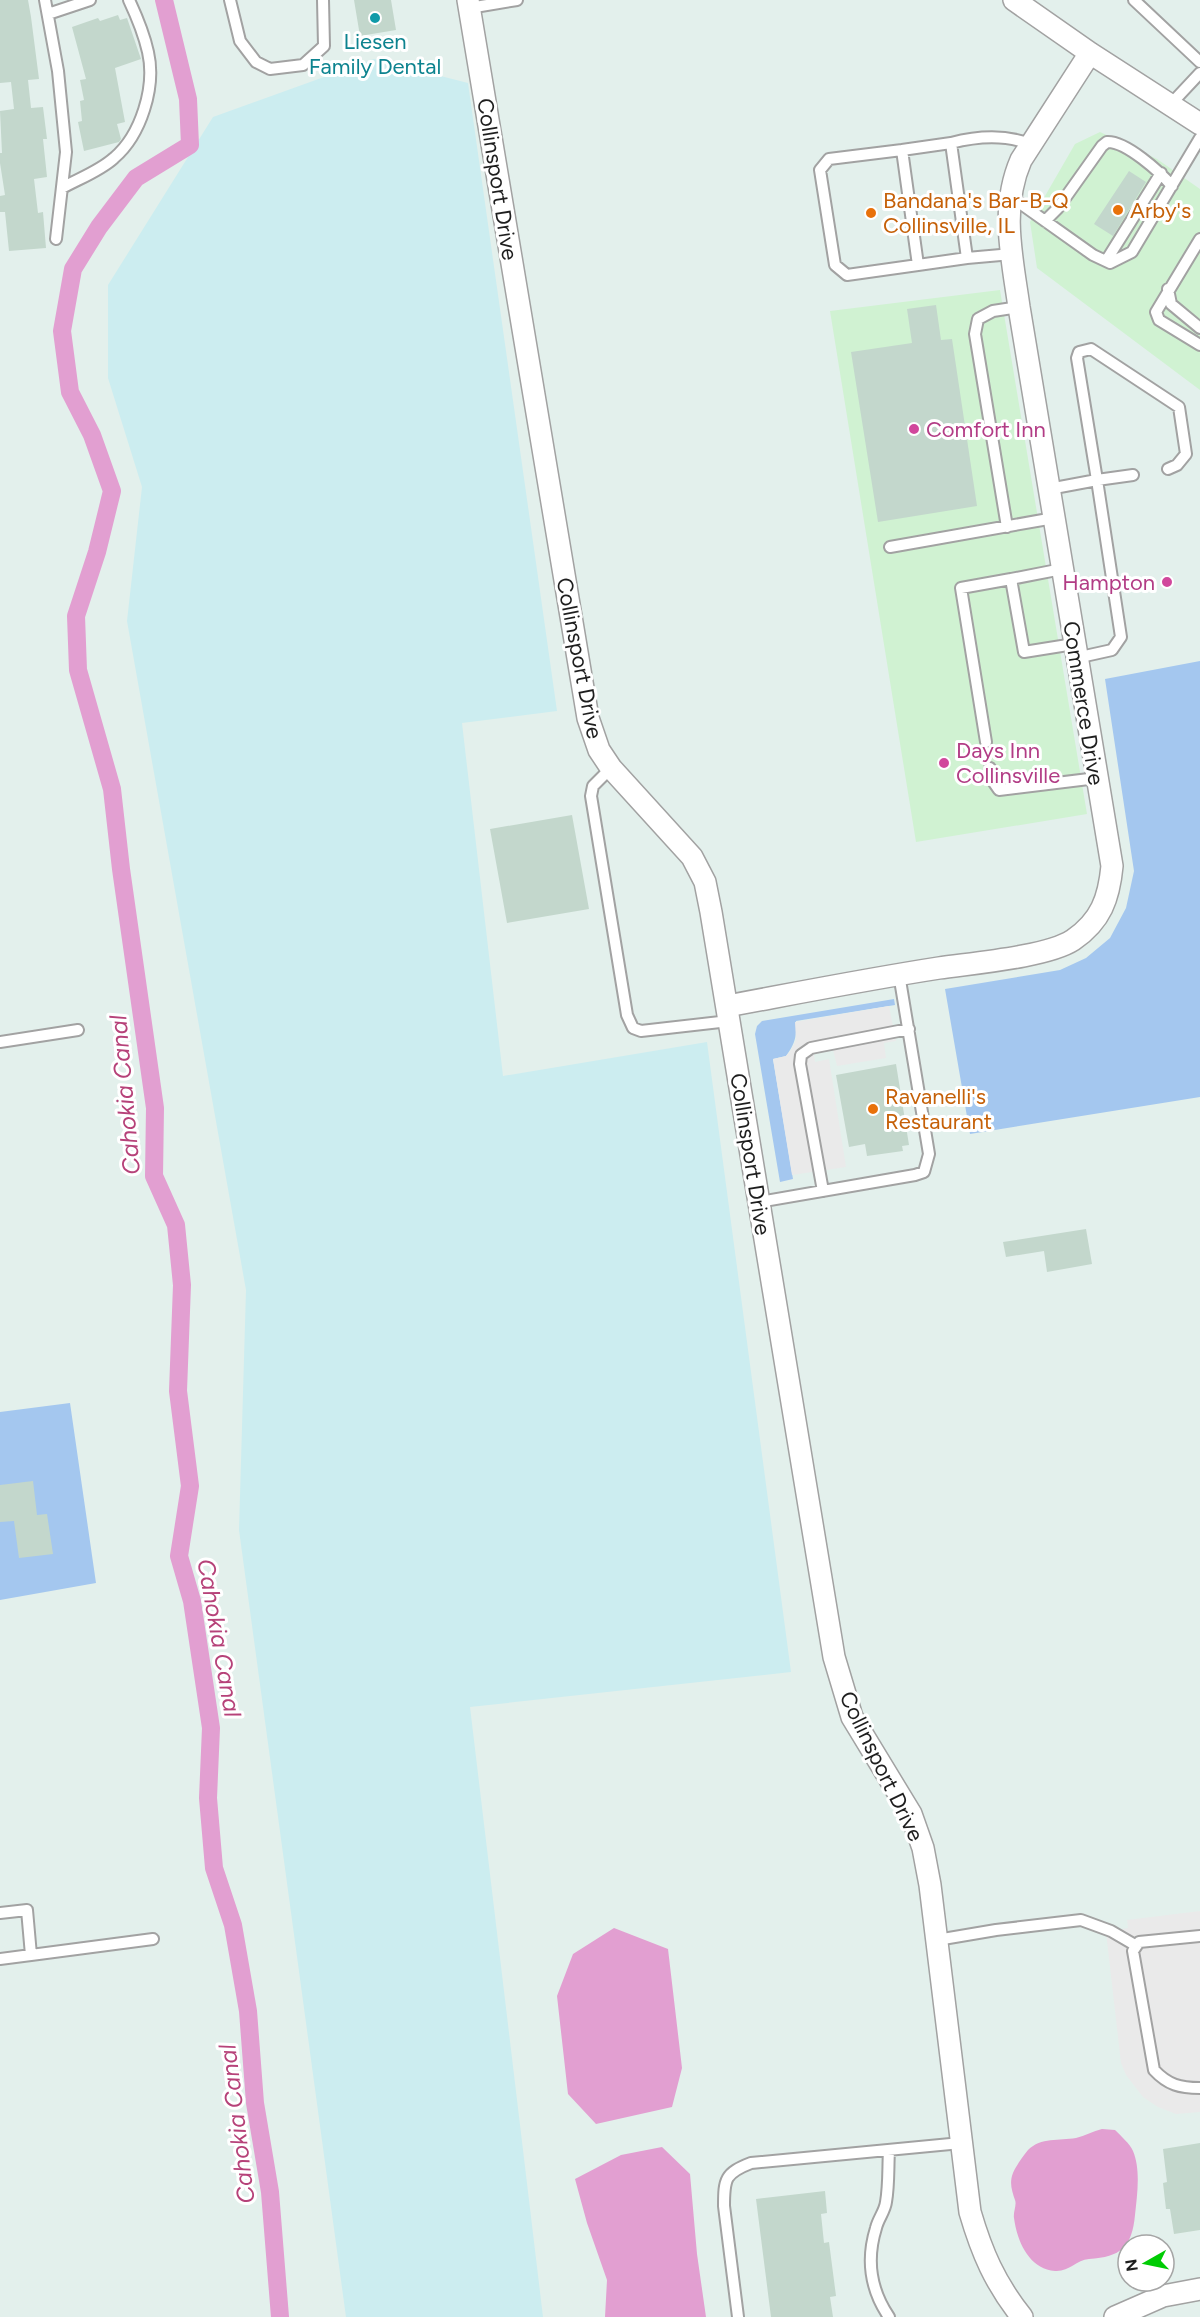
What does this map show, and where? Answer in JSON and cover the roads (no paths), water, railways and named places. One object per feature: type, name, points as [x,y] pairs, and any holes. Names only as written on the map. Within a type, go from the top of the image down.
[{"type":"street","points":[[1014,0],[1090,53],[1200,124]]},
{"type":"street","name":"Collinsport Drive","points":[[469,4],[588,718],[599,750],[611,768],[692,856],[705,882],[834,1657],[852,1717],[910,1814],[922,1848],[937,1940],[970,2212],[979,2243],[991,2271],[1007,2298],[1022,2317]]},
{"type":"street","name":"Commerce Drive","points":[[728,1013],[899,974],[1053,950],[1063,946],[1084,931],[1106,904],[1112,866],[1009,237],[1010,196],[1016,172],[1030,144],[1090,53]]},
{"type":"street","points":[[1115,2317],[1163,2296],[1200,2289]]},
{"type":"lane","points":[[45,0],[58,71],[66,152],[56,239]]},
{"type":"lane","points":[[48,14],[90,0]]},
{"type":"lane","points":[[62,188],[114,159],[132,136],[141,116],[148,93],[150,68],[143,34],[129,0]]},
{"type":"lane","points":[[230,0],[240,41],[256,62],[270,69],[303,65],[324,46],[323,0]]},
{"type":"lane","points":[[469,4],[517,0]]},
{"type":"lane","points":[[1134,0],[1200,62]]},
{"type":"lane","points":[[1170,105],[1200,73]]},
{"type":"lane","points":[[1012,255],[967,258],[847,275],[835,265],[820,170],[829,159],[902,150],[976,136],[1015,138],[1030,144]]},
{"type":"lane","points":[[1010,196],[1093,255],[1108,262],[1132,252],[1200,138]]},
{"type":"lane","points":[[951,142],[967,258]]},
{"type":"lane","points":[[1045,221],[1058,208],[1107,142],[1117,144],[1151,165],[1172,186]]},
{"type":"lane","points":[[902,150],[918,265]]},
{"type":"lane","points":[[1108,262],[1161,173]]},
{"type":"lane","points":[[1200,239],[1156,309],[1159,320],[1200,345]]},
{"type":"lane","points":[[1168,289],[1171,304],[1200,328]]},
{"type":"lane","points":[[1006,527],[975,333],[978,319],[993,311],[1019,307]]},
{"type":"lane","points":[[1011,579],[1024,652],[1112,650],[1121,637],[1077,358],[1079,352],[1091,349],[1179,408],[1186,454],[1176,465],[1168,469]]},
{"type":"lane","points":[[1049,489],[1133,476]]},
{"type":"lane","points":[[890,547],[1054,519]]},
{"type":"lane","points":[[986,742],[961,588],[1062,569]]},
{"type":"lane","points":[[611,768],[593,786],[591,796],[627,1015],[633,1028],[641,1031],[728,1013]]},
{"type":"lane","points":[[990,768],[992,780],[999,790],[1097,778]]},
{"type":"lane","points":[[759,1202],[924,1172],[929,1154],[899,974]]},
{"type":"lane","points":[[0,1042],[78,1029]]},
{"type":"lane","points":[[823,1191],[800,1064],[801,1055],[811,1048],[909,1029]]},
{"type":"lane","points":[[0,1913],[27,1910],[32,1955]]},
{"type":"lane","points":[[937,1940],[1081,1920],[1111,1931],[1135,1945]]},
{"type":"lane","points":[[1200,1936],[1139,1942],[1133,1951],[1154,2070],[1170,2084],[1182,2088],[1200,2088]]},
{"type":"lane","points":[[0,1959],[153,1939]]},
{"type":"lane","points":[[738,2317],[724,2206],[727,2176],[735,2169],[751,2163],[961,2143]]},
{"type":"lane","points":[[889,2150],[886,2203],[876,2227],[869,2256],[871,2279],[879,2302],[889,2317]]},
{"type":"waterway","name":"Cahokia Canal","points":[[164,0],[188,99],[190,145],[136,178],[99,227],[73,269],[62,331],[70,392],[92,435],[112,491],[97,552],[76,616],[78,670],[112,789],[155,1108],[154,1176],[176,1225],[182,1285],[178,1391],[190,1486],[179,1556],[192,1601],[211,1728],[208,1798],[214,1868],[233,1925],[248,2011],[255,2103],[270,2192],[280,2317]]},
{"type":"place","name":"Liesen Family Dental","points":[[375,18]]},
{"type":"place","name":"Arby's","points":[[1118,210]]},
{"type":"place","name":"Bandana's Bar-B-Q Collinsville, IL","points":[[871,213]]},
{"type":"place","name":"Comfort Inn","points":[[914,429]]},
{"type":"place","name":"Hampton","points":[[1167,582]]},
{"type":"place","name":"Days Inn Collinsville","points":[[944,763]]},
{"type":"place","name":"Ravanelli's Restaurant","points":[[873,1109]]}]
